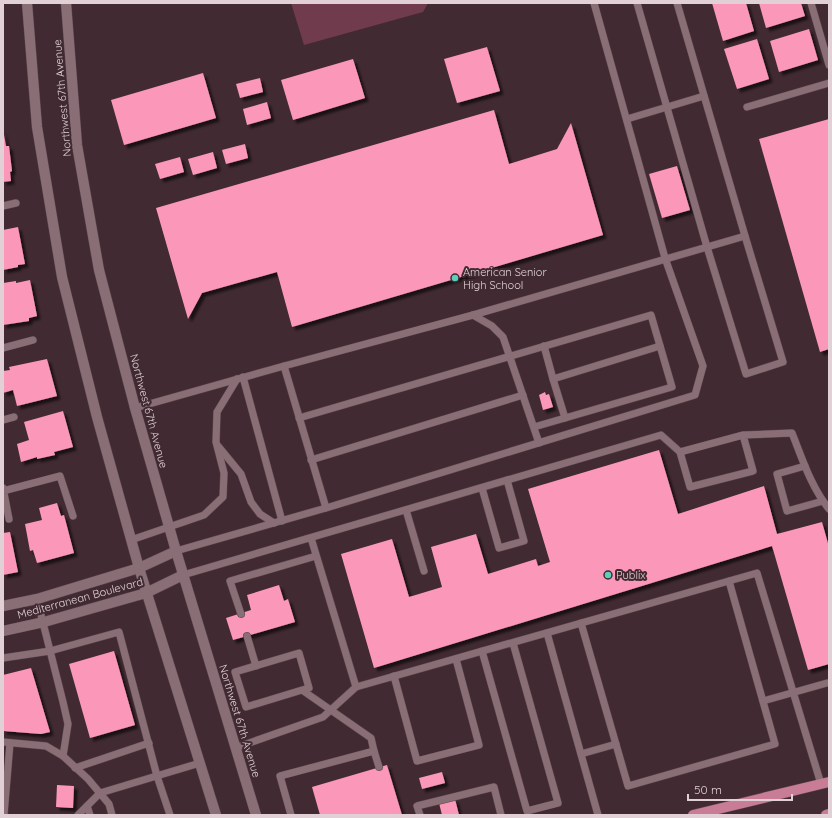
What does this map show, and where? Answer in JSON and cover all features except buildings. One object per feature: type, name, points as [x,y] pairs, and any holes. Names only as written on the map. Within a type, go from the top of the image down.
[{"type":"main road","points":[[27,3],[37,127],[62,277],[97,417],[146,593],[216,815]]},
{"type":"main road","name":"Northwest 67th Avenue","points":[[66,3],[77,145],[99,270],[135,408],[169,528],[256,815]]},
{"type":"main road","name":"Mediterranean Boulevard","points":[[3,606],[37,599],[139,568],[176,551]]},
{"type":"main road","name":"Mediterranean Boulevard","points":[[3,631],[44,622],[146,593],[183,575]]},
{"type":"main road","points":[[693,815],[825,783]]},
{"type":"lane","points":[[176,551],[326,508],[695,396],[703,366],[665,258],[594,3]]},
{"type":"lane","points":[[637,3],[707,247],[746,374],[783,362],[677,3]]},
{"type":"lane","points":[[811,3],[829,65]]},
{"type":"lane","points":[[747,106],[829,83]]},
{"type":"lane","points":[[627,119],[704,96]]},
{"type":"lane","points":[[3,206],[16,203]]},
{"type":"lane","points":[[135,408],[473,315],[745,236]]},
{"type":"lane","points":[[473,315],[497,330],[503,337],[539,443]]},
{"type":"lane","points":[[299,418],[651,315],[672,387],[534,427]]},
{"type":"lane","points":[[3,348],[33,340]]},
{"type":"lane","points":[[544,346],[565,418]]},
{"type":"lane","points":[[553,379],[660,346]]},
{"type":"lane","points":[[284,366],[326,508]]},
{"type":"lane","points":[[131,540],[204,516],[223,497],[224,473],[216,442],[217,412],[240,378]]},
{"type":"lane","points":[[240,378],[282,521]]},
{"type":"lane","points":[[311,460],[523,395]]},
{"type":"lane","points":[[3,420],[14,417]]},
{"type":"lane","points":[[680,452],[743,435],[792,432],[805,466],[823,501],[829,509]]},
{"type":"lane","points":[[183,575],[661,435],[680,452],[690,487],[753,471],[743,435]]},
{"type":"lane","points":[[216,442],[241,474],[251,502],[260,514],[274,523]]},
{"type":"lane","points":[[805,466],[777,474],[787,511],[823,501]]},
{"type":"lane","points":[[9,519],[3,490],[60,476],[73,516]]},
{"type":"lane","points":[[482,488],[499,548],[524,540],[507,480]]},
{"type":"lane","points":[[406,510],[424,571]]},
{"type":"lane","points":[[311,538],[356,687]]},
{"type":"lane","points":[[240,614],[230,581],[316,556]]},
{"type":"lane","points":[[235,748],[324,717],[356,687],[757,573],[793,693],[825,783]]},
{"type":"lane","points":[[581,623],[628,786],[775,744],[729,581]]},
{"type":"lane","points":[[37,599],[44,622],[68,724],[63,756]]},
{"type":"lane","points":[[3,658],[50,650],[119,632],[170,815]]},
{"type":"lane","points":[[547,633],[598,815]]},
{"type":"lane","points":[[247,636],[256,666]]},
{"type":"lane","points":[[482,651],[527,811],[533,810],[558,803],[513,643]]},
{"type":"lane","points":[[299,653],[309,688],[302,690],[246,707],[235,672],[299,653]]},
{"type":"lane","points":[[394,676],[417,761],[479,745],[456,659]]},
{"type":"lane","points":[[763,701],[828,683],[829,691]]},
{"type":"lane","points":[[302,690],[371,738],[379,767]]},
{"type":"lane","points":[[4,815],[7,742],[46,746],[63,756],[100,793],[109,804],[112,815]]},
{"type":"lane","points":[[75,768],[149,744]]},
{"type":"lane","points":[[581,754],[616,744]]},
{"type":"lane","points":[[291,815],[280,776],[374,751]]},
{"type":"lane","points":[[78,815],[100,793],[200,763]]},
{"type":"lane","points":[[420,815],[418,806],[494,787],[501,815]]},
{"type":"lane","points":[[87,806],[90,815]]},
{"type":"shaded area","points":[[291,3],[428,3],[423,12],[304,45]]},
{"type":"place","name":"American Senior High School","points":[[455,278]]},
{"type":"place","name":"Publix","points":[[608,575]]}]
